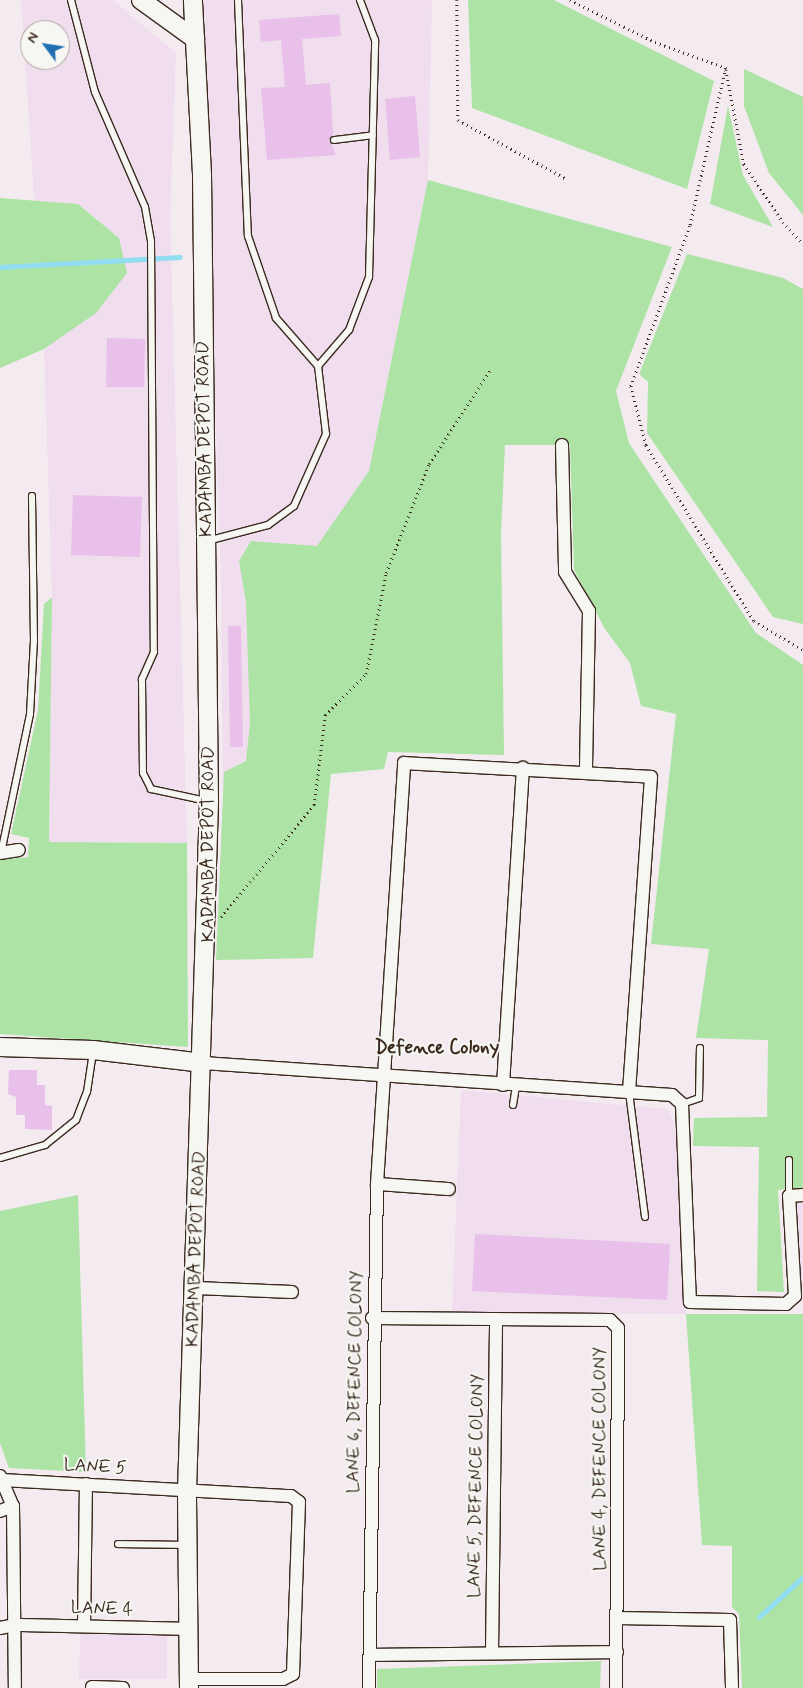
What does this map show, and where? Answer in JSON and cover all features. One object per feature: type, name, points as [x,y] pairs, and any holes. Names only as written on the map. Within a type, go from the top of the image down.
[{"type":"street","points":[[141,0],[195,39]]},
{"type":"street","name":"KADAMBA DEPOT ROAD","points":[[189,1684],[187,1491],[208,934],[209,801],[202,174],[192,0]]},
{"type":"street","points":[[562,445],[565,572],[589,611],[586,771]]},
{"type":"street","name":"LANE 6, DEFENCE COLONY","points":[[369,1688],[371,1655],[372,1318],[377,1184],[382,1077],[404,763],[523,768]]},
{"type":"street","points":[[509,1085],[523,768],[586,771],[651,777],[629,1092]]},
{"type":"street","points":[[1,853],[19,850]]},
{"type":"street","points":[[0,1047],[93,1050],[203,1063],[382,1077],[672,1094],[682,1104],[690,1302],[786,1304],[795,1296],[789,1196],[803,1195]]},
{"type":"street","points":[[377,1184],[449,1189]]},
{"type":"street","points":[[196,1288],[292,1292]]},
{"type":"street","name":"LANE 4, DEFENCE COLONY","points":[[372,1318],[610,1320],[618,1328],[616,1688]]},
{"type":"street","name":"LANE 5, DEFENCE COLONY","points":[[492,1653],[496,1319]]},
{"type":"street","points":[[1,1478],[13,1506],[16,1625],[15,1688]]},
{"type":"street","name":"LANE 5","points":[[1,1478],[291,1496],[298,1502],[293,1674],[284,1679],[189,1684]]},
{"type":"street","points":[[84,1626],[86,1484]]},
{"type":"street","points":[[0,1511],[13,1506]]},
{"type":"street","points":[[617,1618],[730,1620],[732,1688]]},
{"type":"street","name":"LANE 4","points":[[0,1628],[16,1625],[187,1629]]},
{"type":"street","points":[[371,1655],[617,1652]]},
{"type":"street","points":[[92,1687],[123,1688]]},
{"type":"lane","points":[[71,0],[95,92],[145,207],[150,240],[154,652],[142,678],[143,773],[152,789],[209,801]]},
{"type":"lane","points":[[207,542],[268,525],[294,506],[326,434],[318,366],[276,318],[248,236],[238,0]]},
{"type":"lane","points":[[318,366],[349,330],[369,277],[375,40],[360,0]]},
{"type":"lane","points":[[334,140],[373,135]]},
{"type":"lane","points":[[1,853],[30,714],[34,641],[32,496]]},
{"type":"lane","points":[[682,1104],[699,1098],[700,1048]]},
{"type":"lane","points":[[0,1158],[45,1145],[76,1120],[87,1092],[93,1050]]},
{"type":"lane","points":[[509,1085],[513,1105]]},
{"type":"lane","points":[[629,1092],[645,1217]]},
{"type":"lane","points":[[789,1160],[789,1196]]},
{"type":"lane","points":[[118,1544],[187,1545]]},
{"type":"path","points":[[457,0],[458,120],[565,178]]},
{"type":"path","points":[[570,0],[655,42],[726,68]]},
{"type":"path","points":[[726,68],[744,164],[783,222],[803,244]]},
{"type":"path","points":[[726,68],[690,226],[630,386],[646,445],[754,621],[803,650]]},
{"type":"path","points":[[208,934],[314,805],[325,715],[366,674],[386,573],[429,464],[490,370]]},
{"type":"shaded area","points":[[21,0],[113,0],[176,53],[170,215],[187,843],[49,842],[52,597],[44,349],[26,70],[70,70],[70,20],[22,20]]},
{"type":"shaded area","points":[[202,0],[432,0],[428,180],[369,471],[326,802],[223,808],[221,582]]},
{"type":"shaded area","points":[[461,1090],[667,1109],[676,1127],[686,1314],[452,1313]]},
{"type":"shaded area","points":[[795,1201],[803,1201],[802,1315]]},
{"type":"shaded area","points":[[80,1634],[167,1635],[167,1679],[79,1679]]},
{"type":"green space","points":[[468,0],[554,0],[714,81],[687,189],[472,108]]},
{"type":"green space","points":[[744,69],[803,97],[803,215],[769,173],[744,106]]},
{"type":"green space","points":[[728,106],[743,175],[773,227],[710,204]]},
{"type":"green space","points":[[428,180],[672,247],[616,391],[629,443],[756,633],[803,665],[803,1188],[778,1190],[784,1292],[757,1291],[759,1147],[693,1146],[694,1118],[767,1117],[768,1040],[696,1038],[709,949],[651,944],[676,714],[641,706],[630,663],[605,629],[574,570],[570,445],[505,445],[501,534],[504,755],[388,752],[384,769],[331,774],[313,958],[216,960],[224,772],[246,761],[250,723],[246,602],[239,561],[251,541],[317,546],[369,471]]},
{"type":"green space","points":[[0,198],[78,204],[119,238],[127,273],[96,313],[44,349],[0,368]]},
{"type":"green space","points":[[687,254],[783,278],[803,289],[803,624],[773,617],[647,433],[648,382],[639,374]]},
{"type":"green space","points":[[52,597],[49,842],[187,843],[188,1047],[0,1034],[0,860],[28,857],[29,838],[11,834],[38,710],[44,604]]},
{"type":"green space","points":[[78,1195],[86,1472],[9,1468],[0,1443],[0,1211]]},
{"type":"green space","points":[[686,1314],[803,1314],[803,1688],[742,1688],[739,1614],[732,1607],[732,1546],[702,1545]]},
{"type":"green space","points":[[601,1661],[600,1688],[377,1688],[377,1669]]},
{"type":"building","points":[[339,14],[341,36],[302,39],[306,85],[330,83],[333,135],[329,140],[336,155],[267,160],[261,88],[285,87],[281,40],[261,42],[259,20]]},
{"type":"building","points":[[415,96],[420,157],[390,160],[385,99]]},
{"type":"building","points":[[107,338],[145,339],[144,387],[106,387]]},
{"type":"building","points":[[73,495],[142,497],[140,557],[71,555]]},
{"type":"building","points":[[228,626],[241,626],[243,747],[230,747]]},
{"type":"building","points":[[9,1070],[37,1070],[37,1085],[45,1085],[45,1105],[52,1106],[52,1130],[25,1129],[25,1115],[16,1115],[16,1097],[8,1094]]},
{"type":"building","points":[[475,1234],[670,1244],[667,1300],[472,1291]]},
{"type":"waterway","points":[[0,267],[180,257]]},
{"type":"waterway","points":[[759,1617],[803,1577]]},
{"type":"district","name":"Defence Colony","points":[[437,1048]]}]
